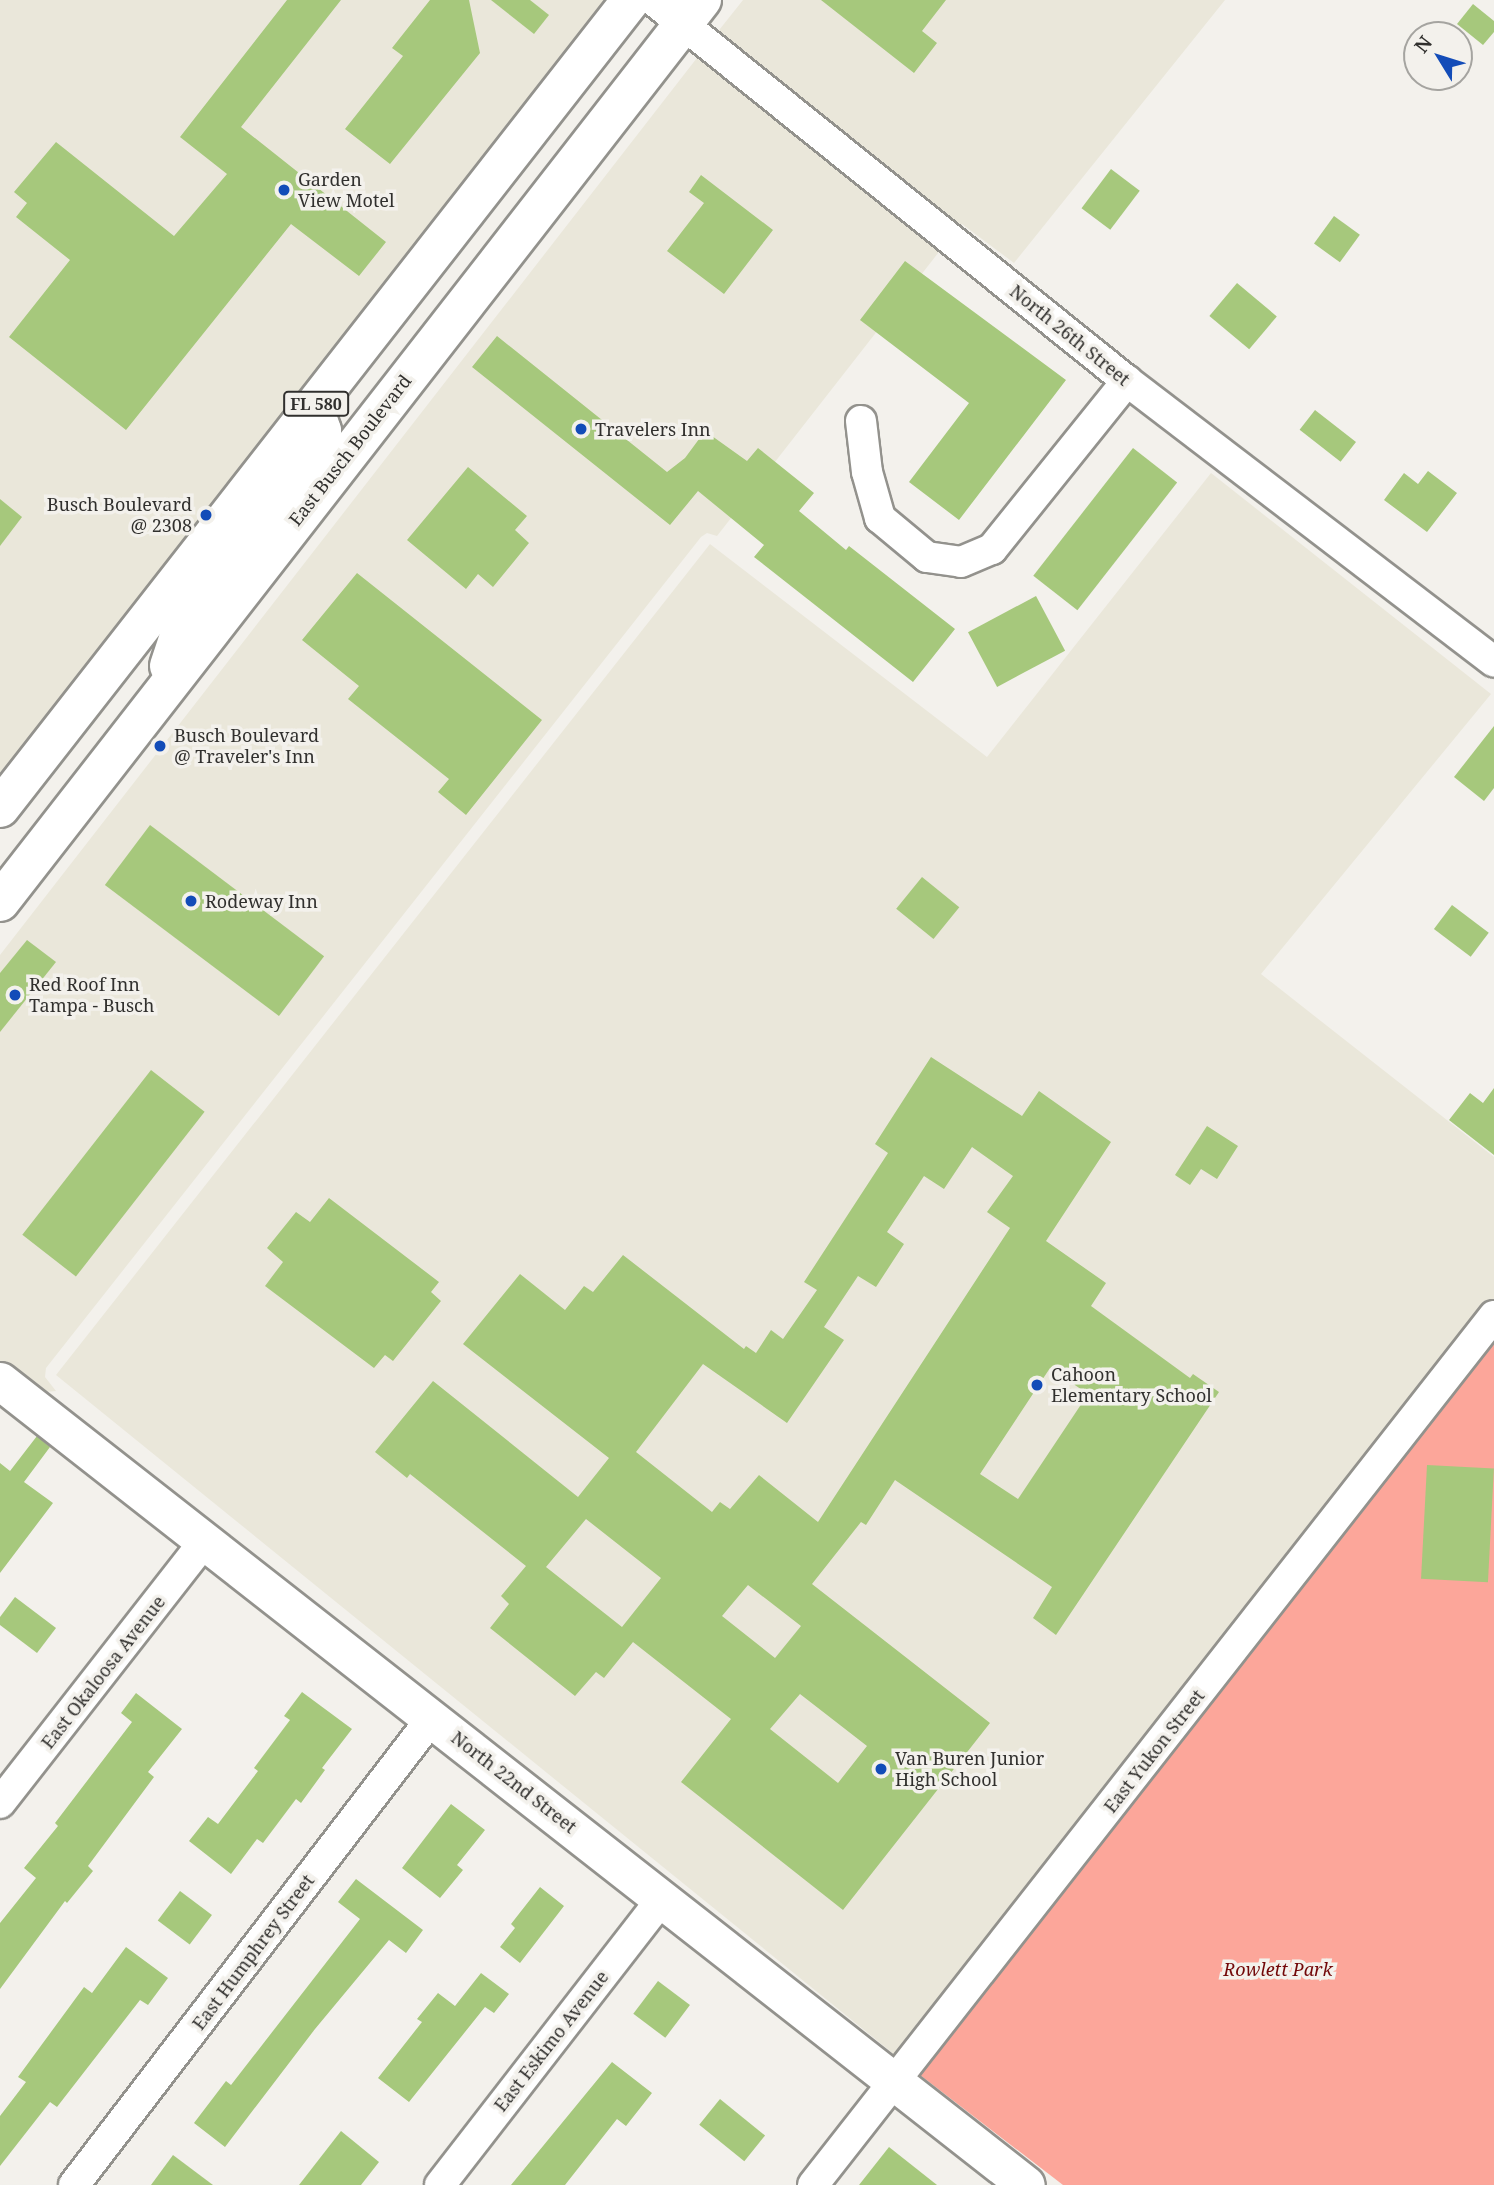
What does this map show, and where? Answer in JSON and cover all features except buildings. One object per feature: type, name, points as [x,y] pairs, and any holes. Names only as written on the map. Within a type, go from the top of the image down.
[{"type":"main road","name":"FL 580","points":[[0,808],[631,0]]},
{"type":"main road","name":"East Busch Boulevard","points":[[0,902],[693,12]]},
{"type":"main road","points":[[161,692],[186,615],[318,444],[322,431],[314,407]]},
{"type":"street","name":"North 26th Street","points":[[653,0],[693,12],[1127,381],[1494,662]]},
{"type":"street","points":[[861,421],[867,472],[880,518],[927,557],[961,562],[992,549],[1127,381]]},
{"type":"street","name":"East Yukon Street","points":[[813,2185],[1494,1316]]},
{"type":"street","name":"North 22nd Street","points":[[0,1381],[663,1897],[1027,2185]]},
{"type":"street","name":"East Okaloosa Avenue","points":[[0,1803],[205,1541]]},
{"type":"street","name":"East Humphrey Street","points":[[74,2185],[432,1718]]},
{"type":"street","name":"East Eskimo Avenue","points":[[440,2185],[663,1897]]},
{"type":"shaded area","points":[[0,0],[613,0],[0,786]]},
{"type":"shaded area","points":[[743,0],[1225,0],[1014,263],[962,224],[958,229],[716,34]]},
{"type":"shaded area","points":[[700,54],[942,248],[717,536],[707,533],[701,537],[46,1368],[45,1377],[56,1391],[35,1393],[0,1365],[0,955]]},
{"type":"shaded area","points":[[1211,473],[1491,694],[1261,974],[1494,1157],[1494,1299],[895,2055],[56,1375],[710,544],[987,757]]},
{"type":"green space","name":"Rowlett Park","points":[[1494,1341],[1494,2185],[1063,2185],[920,2075]]},
{"type":"place","name":"Garden View Motel","points":[[284,190]]},
{"type":"place","name":"Travelers Inn","points":[[581,429]]},
{"type":"place","name":"Busch Boulevard @ 2308","points":[[206,515]]},
{"type":"place","name":"Busch Boulevard @ Traveler's Inn","points":[[160,746]]},
{"type":"place","name":"Rodeway Inn","points":[[191,901]]},
{"type":"place","name":"Red Roof Inn Tampa - Busch","points":[[15,995]]},
{"type":"place","name":"Cahoon Elementary School","points":[[1037,1385]]},
{"type":"place","name":"Van Buren Junior High School","points":[[881,1769]]}]
